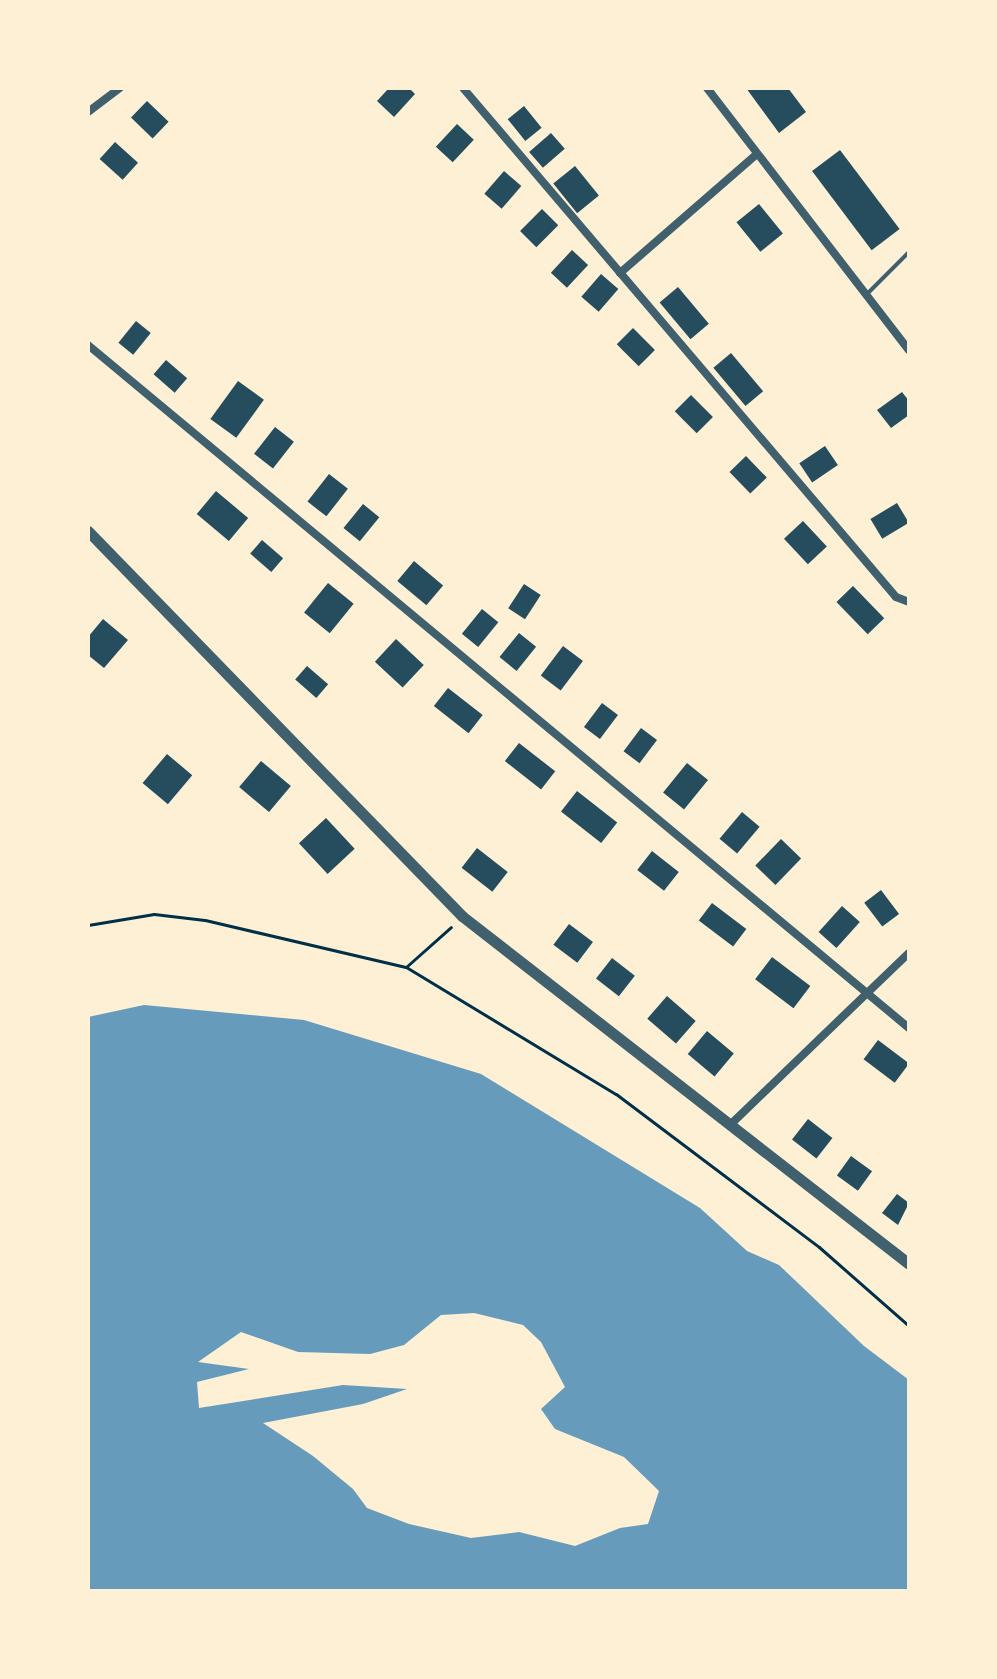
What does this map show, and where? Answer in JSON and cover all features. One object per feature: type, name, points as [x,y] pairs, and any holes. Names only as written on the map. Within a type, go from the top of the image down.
[{"type":"street","points":[[88,112],[120,88]]},
{"type":"street","points":[[463,88],[896,597],[909,602]]},
{"type":"street","points":[[707,88],[909,350]]},
{"type":"street","points":[[620,273],[757,154]]},
{"type":"street","points":[[900,341],[909,335]]},
{"type":"street","points":[[88,345],[862,993],[909,1028]]},
{"type":"street","points":[[88,531],[462,916],[909,1264]]},
{"type":"street","points":[[730,1125],[862,993],[909,953]]},
{"type":"lane","points":[[865,295],[909,252]]},
{"type":"path","points":[[88,925],[154,914],[205,920],[406,967],[616,1094],[819,1247],[909,1326]]},
{"type":"path","points":[[406,967],[462,916]]},
{"type":"water","points":[[144,1005],[304,1020],[481,1074],[700,1208],[747,1251],[779,1265],[864,1346],[909,1380],[909,1591],[88,1591],[88,1017]],"holes":[[[474,1313],[523,1325],[541,1342],[565,1387],[541,1409],[555,1429],[624,1457],[659,1491],[648,1524],[620,1528],[575,1546],[519,1532],[471,1538],[409,1524],[367,1508],[353,1489],[313,1456],[263,1423],[363,1404],[407,1389],[343,1385],[199,1408],[197,1382],[249,1369],[198,1362],[241,1332],[298,1352],[370,1354],[404,1345],[441,1315]]]},
{"type":"building","points":[[389,88],[409,88],[415,94],[394,117],[377,101]]},
{"type":"building","points":[[746,88],[788,88],[806,112],[779,133]]},
{"type":"building","points":[[147,101],[169,122],[153,138],[131,118]]},
{"type":"building","points":[[524,106],[542,128],[525,141],[508,119]]},
{"type":"building","points":[[457,124],[474,140],[453,162],[436,147]]},
{"type":"building","points":[[551,133],[565,149],[543,168],[529,152]]},
{"type":"building","points":[[115,142],[138,163],[123,180],[100,159]]},
{"type":"building","points":[[840,150],[900,229],[872,250],[812,171]]},
{"type":"building","points":[[575,166],[599,196],[577,213],[553,184]]},
{"type":"building","points":[[504,171],[521,186],[502,209],[484,194]]},
{"type":"building","points":[[759,204],[783,234],[760,252],[736,222]]},
{"type":"building","points":[[542,209],[558,225],[536,247],[520,231]]},
{"type":"building","points":[[572,250],[588,265],[567,288],[551,273]]},
{"type":"building","points":[[601,274],[618,289],[599,312],[581,297]]},
{"type":"building","points":[[678,287],[709,324],[690,339],[660,302]]},
{"type":"building","points":[[136,321],[151,333],[133,355],[118,343]]},
{"type":"building","points":[[633,328],[655,350],[639,366],[617,344]]},
{"type":"building","points":[[731,353],[763,391],[746,406],[713,368]]},
{"type":"building","points":[[166,360],[187,378],[175,393],[154,374]]},
{"type":"building","points":[[238,381],[264,400],[236,438],[210,419]]},
{"type":"building","points":[[902,392],[909,401],[909,415],[891,428],[877,410]]},
{"type":"building","points":[[691,395],[713,417],[697,433],[675,411]]},
{"type":"building","points":[[275,427],[294,442],[273,469],[254,454]]},
{"type":"building","points":[[825,446],[838,465],[812,482],[799,463]]},
{"type":"building","points":[[746,456],[767,478],[750,494],[729,472]]},
{"type":"building","points":[[329,474],[348,489],[326,516],[307,502]]},
{"type":"building","points":[[216,491],[248,518],[229,541],[197,514]]},
{"type":"building","points":[[897,503],[909,523],[882,539],[870,519]]},
{"type":"building","points":[[363,504],[379,517],[360,541],[343,528]]},
{"type":"building","points":[[803,521],[827,547],[808,564],[784,539]]},
{"type":"building","points":[[262,540],[283,558],[271,572],[250,554]]},
{"type":"building","points":[[414,561],[443,585],[426,605],[397,581]]},
{"type":"building","points":[[328,583],[354,604],[330,633],[304,613]]},
{"type":"building","points":[[524,584],[541,595],[525,619],[508,608]]},
{"type":"building","points":[[853,586],[884,618],[868,634],[836,602]]},
{"type":"building","points":[[482,609],[498,622],[478,647],[462,634]]},
{"type":"building","points":[[103,619],[128,640],[104,668],[88,655],[88,637]]},
{"type":"building","points":[[519,633],[536,647],[517,671],[499,657]]},
{"type":"building","points":[[396,639],[424,665],[403,688],[375,662]]},
{"type":"building","points":[[563,646],[583,661],[561,691],[541,676]]},
{"type":"building","points":[[307,666],[328,684],[316,698],[295,680]]},
{"type":"building","points":[[448,688],[483,715],[469,733],[434,706]]},
{"type":"building","points":[[602,703],[618,715],[600,739],[584,727]]},
{"type":"building","points":[[641,728],[657,740],[640,763],[624,751]]},
{"type":"building","points":[[519,743],[555,771],[541,789],[505,761]]},
{"type":"building","points":[[167,754],[192,775],[168,804],[143,783]]},
{"type":"building","points":[[261,761],[291,786],[269,812],[239,787]]},
{"type":"building","points":[[687,763],[708,780],[684,810],[663,793]]},
{"type":"building","points":[[577,791],[617,822],[601,843],[561,811]]},
{"type":"building","points":[[742,812],[760,827],[737,854],[720,839]]},
{"type":"building","points":[[326,818],[355,849],[328,874],[299,843]]},
{"type":"building","points":[[781,839],[801,858],[775,885],[755,866]]},
{"type":"building","points":[[477,848],[508,872],[492,892],[462,868]]},
{"type":"building","points":[[652,851],[679,872],[664,891],[637,870]]},
{"type":"building","points":[[881,890],[899,914],[882,927],[864,903]]},
{"type":"building","points":[[712,903],[746,929],[733,946],[699,921]]},
{"type":"building","points":[[842,906],[860,922],[836,948],[819,932]]},
{"type":"building","points":[[569,924],[593,942],[577,963],[553,945]]},
{"type":"building","points":[[772,957],[810,986],[793,1008],[755,979]]},
{"type":"building","points":[[612,958],[635,976],[619,996],[596,978]]},
{"type":"building","points":[[667,996],[696,1021],[676,1044],[647,1019]]},
{"type":"building","points":[[707,1031],[734,1053],[715,1076],[688,1054]]},
{"type":"building","points":[[878,1040],[909,1063],[895,1083],[864,1059]]},
{"type":"building","points":[[808,1119],[832,1138],[816,1159],[792,1139]]},
{"type":"building","points":[[851,1156],[872,1171],[858,1191],[837,1175]]},
{"type":"building","points":[[897,1194],[909,1203],[898,1225],[882,1213]]}]
